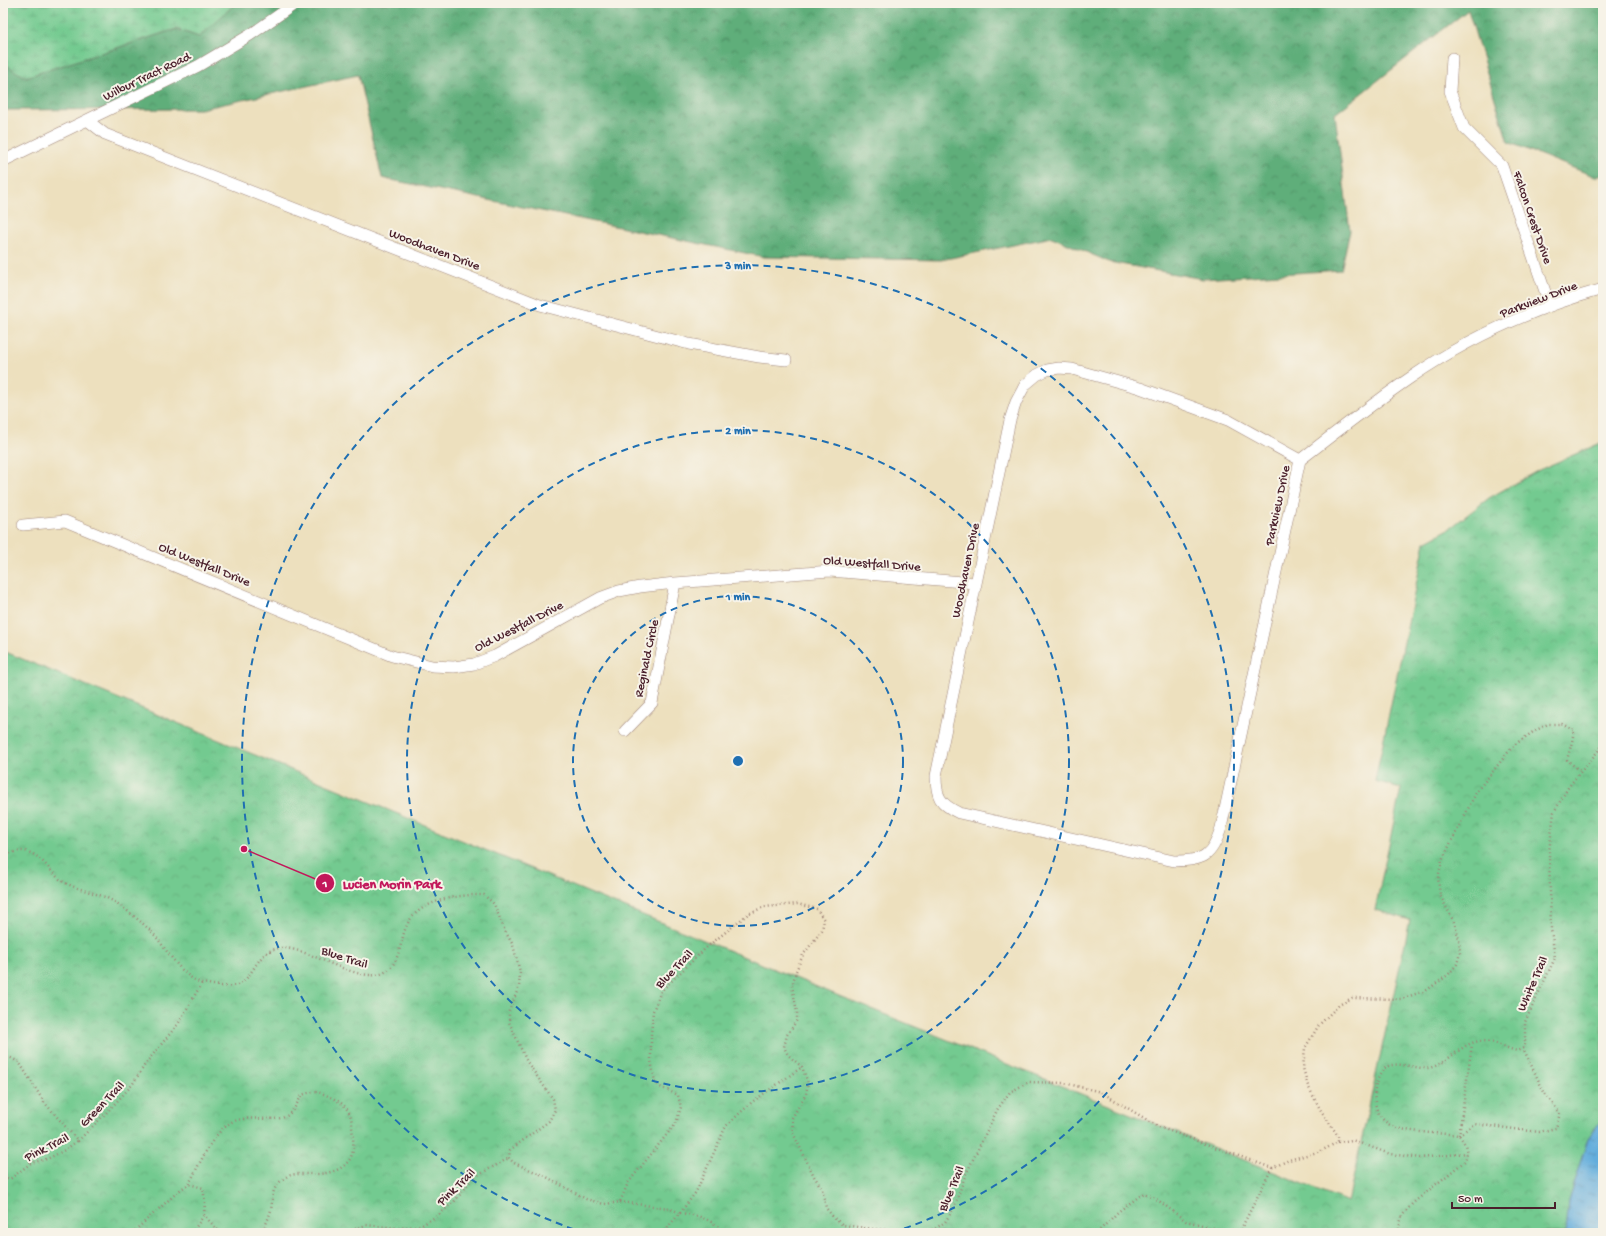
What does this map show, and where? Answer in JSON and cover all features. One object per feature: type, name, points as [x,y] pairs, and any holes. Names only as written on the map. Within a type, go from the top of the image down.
[{"type":"street","name":"Wilbur Tract Road","points":[[3,161],[198,66],[250,35],[296,3]]},
{"type":"street","name":"Falcon Crest Drive","points":[[1452,58],[1450,91],[1464,128],[1502,166],[1550,306]]},
{"type":"street","name":"Woodhaven Drive","points":[[87,120],[105,134],[540,305],[689,344],[759,357],[786,360]]},
{"type":"street","name":"Parkview Drive","points":[[1191,861],[1206,856],[1216,844],[1221,828],[1300,460],[1404,382],[1436,361],[1490,332],[1550,306],[1603,289]]},
{"type":"street","name":"Woodhaven Drive","points":[[1191,861],[1174,861],[959,813],[947,807],[938,798],[936,776],[1010,420],[1016,402],[1025,384],[1047,370],[1059,368],[1072,369],[1147,391],[1228,420],[1300,460]]},
{"type":"street","name":"Old Westfall Drive","points":[[23,526],[65,521],[392,656],[432,666],[454,667],[474,664],[495,656],[600,598],[619,591],[675,583],[830,571],[975,583]]},
{"type":"street","name":"Reginald Circle","points":[[625,731],[652,704],[675,583]]},
{"type":"path","points":[[1338,1142],[1338,1136],[1320,1109],[1308,1086],[1303,1068],[1305,1048],[1319,1025],[1339,1005],[1352,998],[1401,999],[1427,990],[1448,975],[1457,964],[1460,953],[1459,939],[1454,922],[1440,894],[1438,878],[1442,860],[1477,791],[1514,745],[1532,732],[1548,724],[1562,724],[1574,730],[1567,760],[1581,772]]},
{"type":"path","name":"White Trail","points":[[1523,1048],[1525,1041],[1525,1022],[1555,958],[1551,929],[1548,852],[1554,812],[1569,786],[1603,745]]},
{"type":"path","name":"Blue Trail","points":[[3,858],[5,855],[21,851],[30,853],[40,858],[61,880],[78,889],[113,901],[150,930],[182,969],[191,977],[202,983],[226,985],[237,985],[245,979],[264,954],[275,949],[286,948],[321,958],[364,975],[383,973],[392,966],[398,955],[407,924],[415,913],[424,907],[450,897],[470,894],[484,895],[494,904],[504,931],[512,945],[520,972],[519,987],[509,1011],[509,1022],[527,1062],[553,1099],[555,1110],[549,1121],[510,1150],[509,1158]]},
{"type":"path","name":"Blue Trail","points":[[620,1202],[628,1183],[676,1123],[682,1107],[678,1095],[660,1087],[655,1082],[651,1060],[651,1035],[654,1010],[661,991],[707,947],[748,914],[764,907],[798,904],[817,909],[824,920],[822,930],[803,955],[796,970],[792,986],[798,1012],[797,1020],[787,1035],[784,1047],[788,1055],[802,1067],[808,1083],[806,1094],[792,1118],[793,1134],[822,1189],[826,1208],[834,1218],[843,1225],[874,1229],[922,1232],[935,1229],[945,1222],[954,1208],[965,1176],[997,1110],[1010,1092],[1029,1082],[1064,1083],[1101,1092],[1159,1127],[1272,1168]]},
{"type":"path","name":"Green Trail","points":[[3,1057],[9,1057],[19,1062],[44,1102],[78,1141],[132,1085],[146,1063],[178,1024],[202,983]]},
{"type":"path","points":[[1481,1040],[1491,1041],[1517,1051],[1523,1048],[1545,1094],[1560,1113],[1556,1128],[1539,1132],[1474,1124],[1459,1135],[1405,1130],[1390,1125],[1378,1113],[1374,1101],[1375,1086],[1380,1072],[1391,1065],[1429,1068],[1472,1044],[1481,1040]]},
{"type":"path","points":[[1398,1233],[1402,1216],[1413,1203],[1456,1170],[1464,1161],[1467,1153],[1465,1144],[1459,1135],[1472,1044]]},
{"type":"path","points":[[663,1233],[696,1192],[726,1126],[752,1102],[802,1067]]},
{"type":"path","points":[[132,1233],[180,1190],[189,1184],[203,1156],[219,1133],[230,1123],[243,1118],[275,1119],[287,1116],[295,1107],[302,1095],[312,1091],[324,1094],[343,1103],[351,1115],[354,1150],[349,1161],[340,1169],[322,1174],[296,1173],[284,1178],[275,1187],[272,1195],[271,1210],[262,1233]]},
{"type":"path","points":[[1239,1233],[1272,1168],[1289,1160],[1321,1151],[1338,1142],[1352,1140],[1390,1154],[1420,1158],[1467,1153]]},
{"type":"path","name":"Pink Trail","points":[[3,1179],[10,1179],[31,1163],[47,1159],[65,1150],[78,1141]]},
{"type":"path","points":[[509,1158],[514,1163],[545,1176],[590,1201],[604,1204],[620,1202],[669,1208],[680,1212],[699,1215],[709,1220],[725,1233]]},
{"type":"path","name":"Pink Trail","points":[[344,1233],[366,1225],[399,1228],[422,1225],[437,1216],[454,1202],[474,1178],[509,1158]]},
{"type":"path","points":[[189,1184],[203,1188],[205,1202],[204,1215],[192,1233]]},
{"type":"path","points":[[1097,1233],[1119,1211],[1144,1193],[1155,1198],[1186,1221],[1234,1233]]},
{"type":"path","points":[[204,1215],[220,1233]]},
{"type":"green space","points":[[6,3],[236,3],[199,37],[176,29],[26,77],[9,67],[5,60],[3,36]]},
{"type":"green space","points":[[236,3],[1603,3],[1603,175],[1596,177],[1508,142],[1468,10],[1335,114],[1350,231],[1341,270],[1203,279],[1109,262],[1052,237],[941,260],[764,257],[382,178],[358,75],[201,109],[3,110],[3,57],[6,65],[26,77],[176,29],[199,37]]},
{"type":"green space","points":[[1603,442],[1603,1233],[3,1233],[3,651],[839,996],[1348,1202],[1410,920],[1375,910],[1401,788],[1375,781],[1425,542],[1449,529],[1489,498],[1539,470]]},
{"type":"water","points":[[1603,1118],[1603,1233],[1565,1233],[1568,1201],[1588,1138]]},
{"type":"place","name":"Lucien Morin Park","points":[[244,849]]}]
